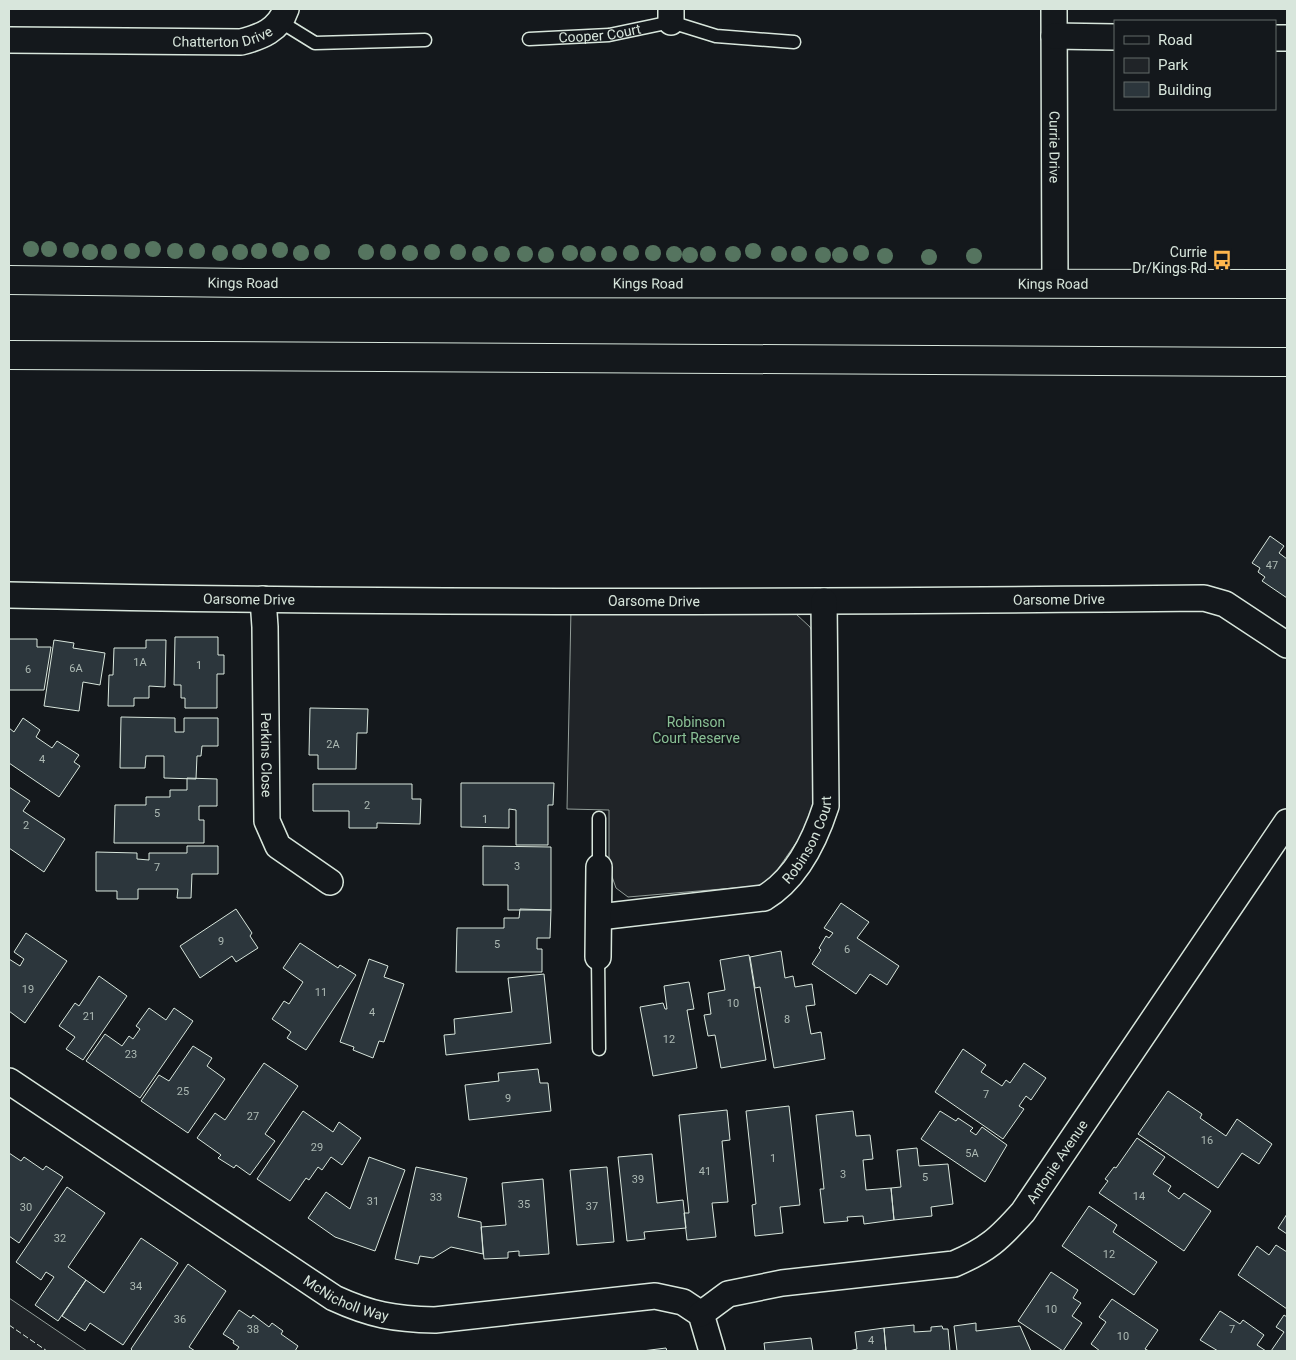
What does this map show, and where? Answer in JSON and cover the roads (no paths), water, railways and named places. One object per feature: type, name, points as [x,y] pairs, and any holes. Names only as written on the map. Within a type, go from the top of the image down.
[{"type":"main road","name":"Kings Road","points":[[9,280],[244,283],[1287,284]]},
{"type":"main road","points":[[9,355],[1287,362]]},
{"type":"street","name":"Currie Drive","points":[[1054,9],[1055,284]]},
{"type":"street","name":"Chatterton Drive","points":[[9,40],[241,42],[257,38],[269,32],[283,15]]},
{"type":"street","points":[[1054,36],[1114,37]]},
{"type":"street","name":"Oarsome Drive","points":[[9,595],[263,599],[824,601],[1204,598],[1225,604],[1287,645]]},
{"type":"street","name":"Perkins Close","points":[[263,599],[267,821],[278,846],[330,882]]},
{"type":"street","name":"Robinson Court","points":[[599,916],[764,898],[779,889],[808,850],[826,806],[824,601]]},
{"type":"street","name":"Antonie Avenue","points":[[701,1314],[728,1294],[782,1283],[954,1264],[980,1253],[1001,1237],[1023,1212],[1287,822]]},
{"type":"street","points":[[598,957],[599,867]]},
{"type":"street","name":"McNicholl Way","points":[[9,1081],[334,1298],[364,1312],[402,1319],[435,1320],[655,1296],[684,1302],[701,1314]]},
{"type":"street","points":[[701,1314],[712,1351]]},
{"type":"lane","name":"Chatterton Drive","points":[[283,15],[315,43],[425,40]]},
{"type":"lane","name":"Cooper Court","points":[[529,39],[609,35],[670,16],[716,36],[794,42]]},
{"type":"lane","points":[[599,818],[599,867]]},
{"type":"lane","points":[[598,957],[599,1049]]},
{"type":"place","name":"Currie Dr/Kings Rd","points":[[1222,260]]},
{"type":"park label","name":"Robinson Court Reserve","points":[[696,730]]}]
